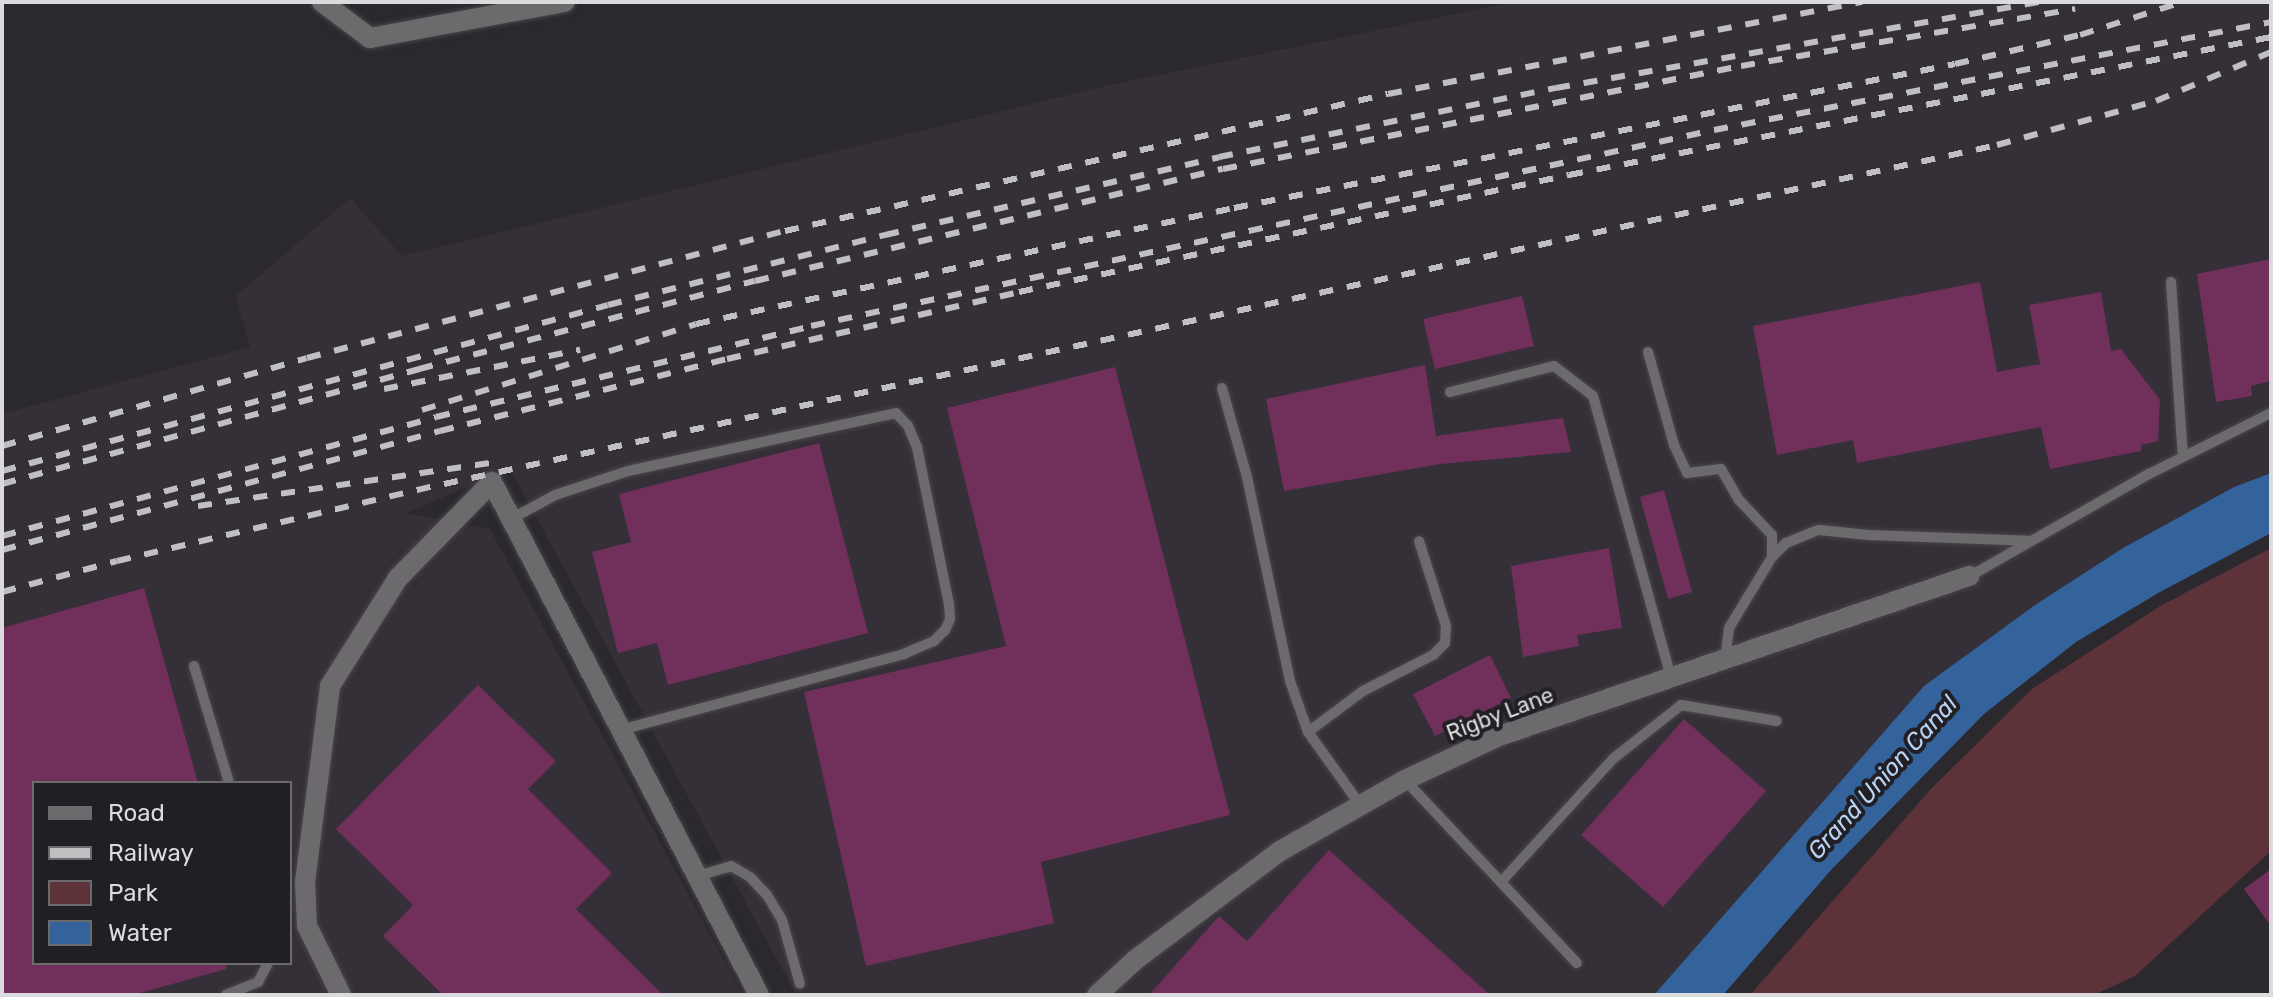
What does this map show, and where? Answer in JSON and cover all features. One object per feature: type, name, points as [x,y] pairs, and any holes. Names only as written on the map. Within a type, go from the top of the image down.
[{"type":"street","points":[[322,2],[370,38],[565,2]]},
{"type":"street","points":[[341,995],[307,926],[305,882],[330,686],[398,578],[492,482],[759,995]]},
{"type":"street","name":"Rigby Lane","points":[[1097,995],[1135,960],[1280,851],[1405,780],[1499,736],[1970,576]]},
{"type":"lane","points":[[2171,282],[2183,457]]},
{"type":"lane","points":[[1648,352],[1674,445],[1687,473],[1721,469],[1739,500],[1772,535],[1772,557]]},
{"type":"lane","points":[[1450,392],[1554,366],[1593,396],[1671,678]]},
{"type":"lane","points":[[1222,388],[1247,477],[1290,681],[1308,732],[1361,806]]},
{"type":"lane","points":[[511,519],[555,495],[628,471],[896,413],[908,426],[917,447],[949,604],[950,619],[945,630],[934,641],[904,654],[621,730]]},
{"type":"lane","points":[[1970,576],[2183,457],[2271,413]]},
{"type":"lane","points":[[1725,659],[1729,628],[1772,557],[1786,543],[1819,530],[1869,535],[2031,541]]},
{"type":"lane","points":[[1308,732],[1363,691],[1433,655],[1445,643],[1446,626],[1419,541]]},
{"type":"lane","points":[[194,666],[228,781]]},
{"type":"lane","points":[[1501,882],[1614,758],[1681,705],[1777,721]]},
{"type":"lane","points":[[1405,780],[1577,963]]},
{"type":"lane","points":[[697,876],[731,866],[750,877],[767,895],[782,920],[800,984]]},
{"type":"lane","points":[[226,995],[258,982],[267,965]]},
{"type":"shaded area","points":[[1514,2],[2271,2],[2271,473],[2234,487],[2123,548],[2035,605],[1924,686],[1654,995],[796,995],[510,469],[406,513],[490,529],[743,995],[2,995],[2,414],[250,347],[236,296],[350,198],[402,256],[1110,85]]},
{"type":"green space","points":[[2271,548],[2271,851],[2135,976],[2094,995],[1750,995],[1931,789],[2032,689],[2162,605]]},
{"type":"water","name":"Grand Union Canal","points":[[2271,473],[2271,533],[2160,592],[2076,642],[1984,714],[1831,870],[1723,995],[1654,995],[1924,686],[2035,605],[2123,548],[2234,487]]},
{"type":"building","points":[[2271,259],[2271,381],[2251,386],[2252,396],[2216,402],[2197,274]]},
{"type":"building","points":[[1980,282],[1997,372],[2040,364],[2029,305],[2101,292],[2111,351],[2121,349],[2160,400],[2158,441],[2141,445],[2141,451],[2050,469],[2041,427],[1857,463],[1853,440],[1777,455],[1753,326]]},
{"type":"building","points":[[1522,296],[1534,346],[1435,369],[1423,319]]},
{"type":"building","points":[[1425,365],[1436,436],[1563,418],[1571,452],[1441,464],[1284,491],[1266,399]]},
{"type":"building","points":[[1115,367],[1230,815],[1041,862],[1054,923],[866,966],[804,692],[1006,646],[947,408]]},
{"type":"building","points":[[819,443],[868,633],[668,685],[657,643],[618,653],[592,552],[631,542],[619,494]]},
{"type":"building","points":[[1664,490],[1692,592],[1668,599],[1640,497]]},
{"type":"building","points":[[1609,548],[1622,628],[1577,635],[1579,646],[1523,657],[1511,566]]},
{"type":"building","points":[[144,588],[197,781],[32,781],[32,965],[226,965],[226,969],[133,995],[2,995],[2,628]]},
{"type":"building","points":[[1490,655],[1511,698],[1435,736],[1413,694]]},
{"type":"building","points":[[478,685],[556,761],[528,789],[612,873],[576,909],[663,995],[443,995],[383,936],[413,905],[336,829]]},
{"type":"building","points":[[1684,719],[1766,791],[1663,907],[1581,835]]},
{"type":"building","points":[[1329,850],[1490,995],[1149,995],[1219,916],[1247,941]]},
{"type":"building","points":[[2271,869],[2271,926],[2244,889]]},
{"type":"railway","points":[[2,446],[307,358],[785,231],[1388,94],[1862,2]]},
{"type":"railway","points":[[2,471],[608,305],[885,235],[1219,157],[1556,88],[2038,2]]},
{"type":"railway","points":[[422,410],[696,324],[1234,208],[1955,64],[2080,35],[2182,2]]},
{"type":"railway","points":[[2,484],[419,369],[755,281],[1223,169],[1741,66],[2075,9]]},
{"type":"railway","points":[[2,536],[436,417],[811,326],[1714,130],[2271,22]]},
{"type":"railway","points":[[2,550],[440,431],[727,359],[1019,292],[1569,175],[2271,37]]},
{"type":"railway","points":[[2,592],[117,561],[444,484],[1997,145],[2156,101],[2271,52]]},
{"type":"railway","points":[[384,389],[580,350]]},
{"type":"railway","points":[[198,506],[495,462]]}]
